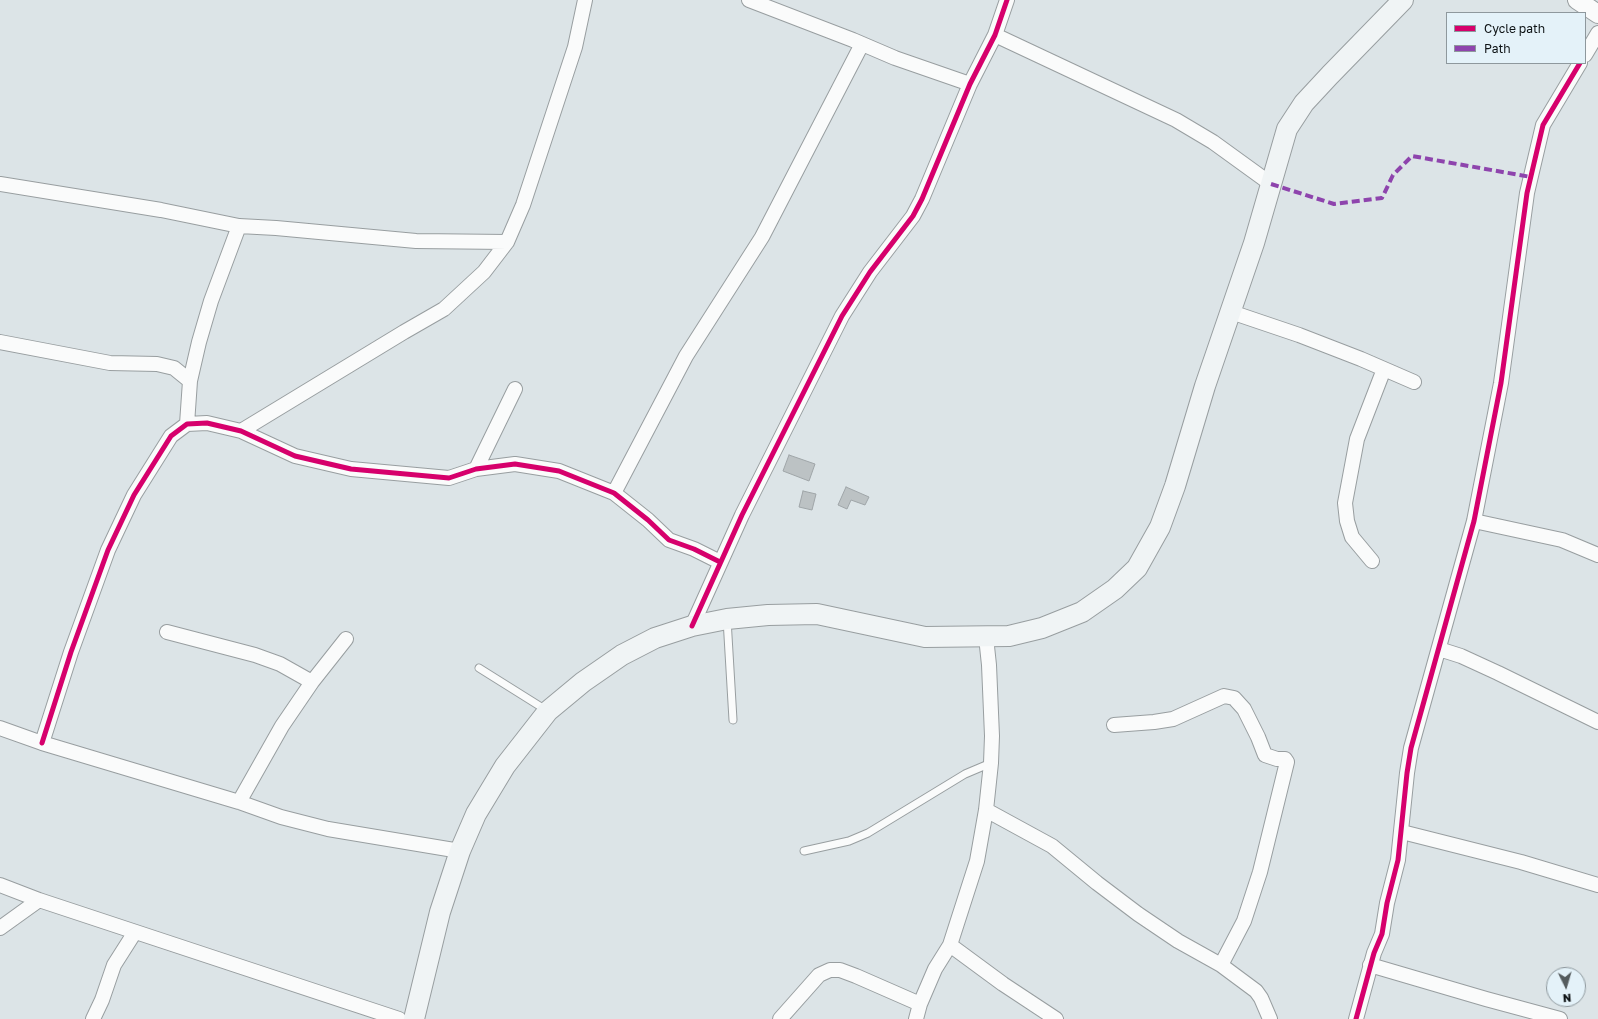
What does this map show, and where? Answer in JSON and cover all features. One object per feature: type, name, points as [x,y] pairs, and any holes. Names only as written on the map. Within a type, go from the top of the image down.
[{"type":"main road","points":[[414,1019],[440,912],[460,851],[476,814],[505,766],[548,711],[583,682],[622,655],[655,638],[692,626],[727,619],[768,615],[817,614],[925,637],[1009,636],[1042,628],[1082,612],[1115,589],[1137,568],[1160,528],[1177,479],[1204,386],[1254,243],[1287,129],[1304,104],[1330,75],[1403,0]]},
{"type":"street","points":[[242,431],[444,309],[484,272],[507,242],[523,205],[575,48],[585,0]]},
{"type":"street","points":[[749,0],[894,58],[970,84]]},
{"type":"street","points":[[692,626],[720,562],[788,422],[842,316],[870,272],[913,216],[922,199],[970,84],[995,35],[1007,0]]},
{"type":"street","points":[[1577,0],[1598,14]]},
{"type":"street","points":[[1586,53],[1598,33]]},
{"type":"street","points":[[995,35],[1176,120],[1213,142],[1271,184]]},
{"type":"street","points":[[614,492],[686,356],[762,237],[862,44]]},
{"type":"street","points":[[1356,1019],[1370,965],[1382,934],[1387,904],[1398,860],[1407,773],[1412,748],[1474,521],[1501,383],[1527,193],[1543,125],[1579,64]]},
{"type":"street","points":[[0,184],[161,210],[239,226],[284,228],[416,241],[507,242]]},
{"type":"street","points":[[187,424],[190,381],[199,342],[211,301],[239,226]]},
{"type":"street","points":[[1231,312],[1299,335],[1414,382]]},
{"type":"street","points":[[0,342],[110,363],[157,364],[174,368],[190,381]]},
{"type":"street","points":[[1372,561],[1352,537],[1347,521],[1345,503],[1357,439],[1384,369]]},
{"type":"street","points":[[476,469],[515,389]]},
{"type":"street","points":[[42,743],[71,652],[108,550],[134,495],[171,436],[187,424],[207,423],[242,431],[294,456],[350,469],[449,478],[476,469],[515,464],[558,471],[614,492],[648,520],[669,540],[694,549],[720,562]]},
{"type":"street","points":[[1474,521],[1562,540],[1598,555]]},
{"type":"street","points":[[167,632],[255,655],[280,664],[312,682]]},
{"type":"street","points":[[916,1019],[920,1004],[935,969],[950,945],[977,861],[986,810],[991,763],[992,736],[989,665],[986,637]]},
{"type":"street","points":[[239,802],[282,726],[312,682],[346,639]]},
{"type":"street","points":[[1439,648],[1461,656],[1498,673],[1598,722]]},
{"type":"street","points":[[1114,725],[1173,719],[1224,696],[1234,698],[1244,709],[1265,755],[1278,759],[1285,759],[1287,762],[1260,872],[1246,914],[1221,965]]},
{"type":"street","points":[[0,728],[42,743],[328,829],[460,851]]},
{"type":"street","points":[[986,810],[1052,846],[1096,884],[1138,914],[1178,941],[1221,965],[1256,991],[1261,998],[1266,1013],[1270,1019]]},
{"type":"street","points":[[1402,832],[1521,862],[1598,885]]},
{"type":"street","points":[[0,885],[39,900],[399,1019]]},
{"type":"street","points":[[0,928],[39,900]]},
{"type":"street","points":[[93,1019],[102,1000],[114,965],[135,932]]},
{"type":"street","points":[[950,945],[1003,984],[1056,1019]]},
{"type":"street","points":[[1370,965],[1560,1019]]},
{"type":"street","points":[[780,1019],[819,976],[830,970],[840,970],[920,1004]]},
{"type":"lane","points":[[727,619],[733,720]]},
{"type":"lane","points":[[479,668],[548,711]]},
{"type":"lane","points":[[804,851],[849,841],[868,832],[964,774],[991,763]]},
{"type":"building","points":[[789,455],[815,464],[809,481],[783,471]]},
{"type":"building","points":[[846,487],[869,497],[865,505],[851,500],[847,509],[838,505]]},
{"type":"building","points":[[803,491],[816,494],[812,510],[799,507]]},
{"type":"marked path","points":[[1271,184],[1334,204],[1382,198],[1393,175],[1412,156],[1531,177]]},
{"type":"cycle path","points":[[692,626],[742,515],[842,316],[870,272],[913,216],[922,199],[970,84],[995,35],[1007,0]]},
{"type":"cycle path","points":[[1356,1019],[1374,953],[1382,934],[1387,903],[1398,860],[1411,748],[1474,521],[1501,383],[1527,193],[1543,125],[1579,64]]},
{"type":"cycle path","points":[[42,743],[71,652],[108,550],[134,495],[171,436],[187,424],[207,423],[241,431],[295,456],[351,469],[449,478],[476,469],[515,464],[559,471],[614,493],[648,520],[669,540],[694,549],[720,562]]}]
